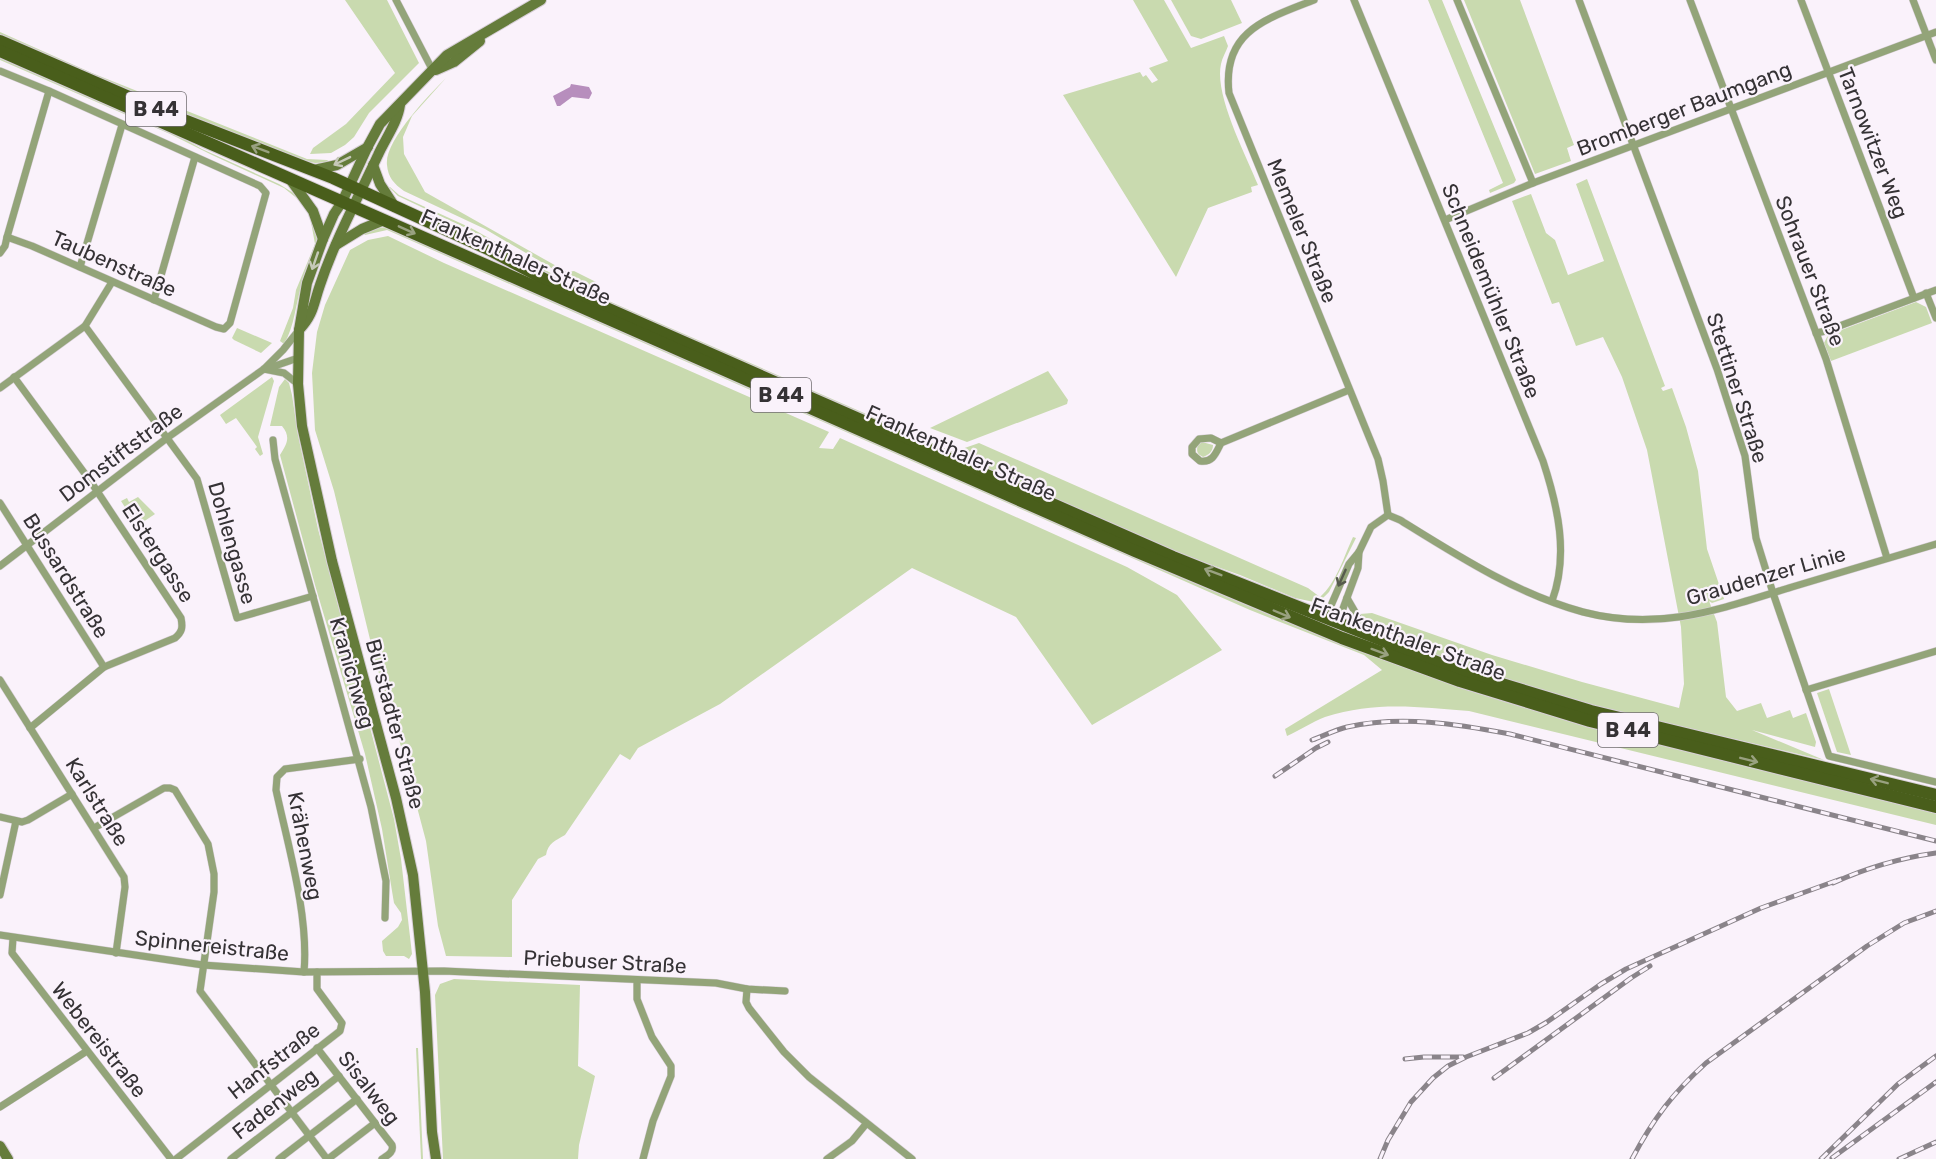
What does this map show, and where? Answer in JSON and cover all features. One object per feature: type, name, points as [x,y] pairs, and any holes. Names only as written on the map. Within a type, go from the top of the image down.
[{"type":"main road","points":[[347,204],[355,188],[368,146],[389,113],[434,71],[447,55],[540,0]]},
{"type":"main road","name":"Frankenthaler Straße","points":[[0,41],[165,113],[355,188],[488,249],[563,289],[1173,557],[1462,672],[1591,711],[1936,795]]},
{"type":"main road","name":"Frankenthaler Straße","points":[[0,51],[1135,551],[1326,632],[1460,681],[1590,721],[1936,807]]},
{"type":"main road","points":[[355,188],[373,165],[395,122],[400,105]]},
{"type":"main road","points":[[314,170],[337,165],[368,146]]},
{"type":"main road","points":[[373,165],[380,184],[396,207]]},
{"type":"main road","points":[[290,179],[314,212],[323,239]]},
{"type":"main road","name":"Bürstadter Straße","points":[[347,204],[334,214],[307,283],[299,330],[298,384],[302,426],[332,561],[396,798],[413,875],[423,971],[432,1132],[436,1159]]},
{"type":"main road","name":"Bürstadter Straße","points":[[299,330],[310,319],[320,285],[336,245],[347,204]]},
{"type":"main road","points":[[336,245],[362,229],[384,220]]},
{"type":"main road","points":[[1326,632],[1332,619]]},
{"type":"main road","name":"Bürstadter Straße","points":[[428,1159],[432,1132]]},
{"type":"main road","points":[[0,1146],[8,1159]]},
{"type":"street","points":[[396,0],[434,71]]},
{"type":"street","name":"Memeler Straße","points":[[1314,0],[1272,17],[1252,28],[1243,37],[1229,64],[1227,78],[1229,93],[1378,459],[1388,515]]},
{"type":"street","name":"Schneidemühler Straße","points":[[1354,0],[1544,461],[1555,497],[1561,537],[1559,582],[1552,601]]},
{"type":"street","points":[[1457,0],[1533,183]]},
{"type":"street","name":"Stettiner Straße","points":[[1579,0],[1717,369],[1745,456],[1756,538],[1829,756],[1936,782]]},
{"type":"street","name":"Sohrauer Straße","points":[[1690,0],[1816,333],[1887,558]]},
{"type":"street","name":"Tarnowitzer Weg","points":[[1801,0],[1914,298]]},
{"type":"street","points":[[1913,0],[1936,60]]},
{"type":"street","name":"Bromberger Baumgang","points":[[1445,220],[1533,183],[1936,32]]},
{"type":"street","points":[[0,71],[195,158],[154,300]]},
{"type":"street","points":[[0,253],[5,246],[49,91]]},
{"type":"street","points":[[80,267],[122,125]]},
{"type":"street","name":"Taubenstraße","points":[[7,237],[224,329],[230,322],[266,194],[260,186],[195,158]]},
{"type":"street","points":[[0,388],[85,326],[112,282]]},
{"type":"street","points":[[1816,333],[1936,290]]},
{"type":"street","points":[[1926,293],[1936,318]]},
{"type":"street","name":"Dohlengasse","points":[[85,326],[197,479],[237,618],[313,596]]},
{"type":"street","points":[[264,369],[299,330]]},
{"type":"street","points":[[264,369],[298,358]]},
{"type":"street","points":[[264,369],[284,373],[298,384]]},
{"type":"street","name":"Domstiftstraße","points":[[0,566],[167,438],[264,369]]},
{"type":"street","name":"Elstergasse","points":[[14,377],[97,491],[181,618],[183,626],[175,639],[104,667],[30,728]]},
{"type":"street","points":[[1221,443],[1349,390]]},
{"type":"street","name":"Kranichweg","points":[[273,440],[275,459],[372,807],[386,881],[385,918]]},
{"type":"street","name":"Bussardstraße","points":[[0,503],[104,667]]},
{"type":"street","points":[[1332,619],[1349,564],[1359,552],[1371,527],[1388,515]]},
{"type":"street","name":"Graudenzer Linie","points":[[1388,515],[1471,564],[1522,590],[1583,612],[1636,620],[1705,613],[1936,544]]},
{"type":"street","points":[[1332,619],[1347,598],[1358,568],[1359,552]]},
{"type":"street","points":[[1347,598],[1367,634]]},
{"type":"street","points":[[1806,690],[1936,651]]},
{"type":"street","name":"Karlstraße","points":[[1,683],[124,877],[125,887],[116,953]]},
{"type":"street","name":"Krähenweg","points":[[304,972],[301,909],[276,790],[277,777],[285,769],[360,759]]},
{"type":"street","points":[[94,828],[164,788],[175,790],[208,844],[212,857],[214,892],[200,987],[202,995],[327,1159],[375,1123]]},
{"type":"street","points":[[0,817],[16,821],[28,820],[72,794]]},
{"type":"street","points":[[0,895],[16,821]]},
{"type":"street","name":"Spinnereistraße","points":[[0,935],[203,965],[304,972],[423,971]]},
{"type":"street","name":"Webereistraße","points":[[13,938],[12,953],[171,1159]]},
{"type":"street","name":"Priebuser Straße","points":[[423,971],[716,983],[747,989],[784,991]]},
{"type":"street","name":"Hanfstraße","points":[[176,1159],[340,1031],[342,1023],[316,989],[316,972]]},
{"type":"street","points":[[637,980],[637,999],[652,1037],[671,1066],[672,1076],[653,1120],[643,1159]]},
{"type":"street","points":[[747,989],[748,1008],[784,1052],[809,1077],[912,1159]]},
{"type":"street","name":"Sisalweg","points":[[318,1048],[392,1145],[393,1149],[382,1159]]},
{"type":"street","points":[[0,1107],[87,1051]]},
{"type":"street","name":"Fadenweg","points":[[231,1159],[339,1076]]},
{"type":"street","points":[[279,1159],[357,1099]]},
{"type":"street","points":[[827,1159],[852,1141],[866,1124]]},
{"type":"green space","points":[[345,0],[387,0],[419,63],[369,113],[354,137],[345,145],[331,153],[310,154],[313,148],[346,124],[395,73]]},
{"type":"green space","points":[[1133,0],[1164,0],[1191,48],[1224,36],[1228,46],[1221,64],[1222,92],[1232,125],[1258,185],[1251,187],[1252,192],[1208,208],[1176,277],[1063,95],[1140,72],[1143,77],[1146,75],[1152,83],[1158,80],[1149,68],[1168,61]]},
{"type":"green space","points":[[1171,0],[1231,0],[1242,23],[1201,39],[1191,36]]},
{"type":"green space","points":[[1428,0],[1442,0],[1516,180],[1490,193],[1489,190],[1503,183]]},
{"type":"green space","points":[[1464,0],[1520,0],[1574,145],[1567,148],[1571,161],[1535,174]]},
{"type":"green space","points":[[0,32],[92,73],[307,159],[330,162],[306,161],[180,114],[0,35]]},
{"type":"green space","points":[[0,57],[172,132],[202,149],[279,184],[295,194],[299,200],[284,188],[170,134],[0,60]]},
{"type":"green space","points":[[446,78],[412,116],[403,137],[404,154],[425,192],[567,272],[574,271],[596,282],[597,286],[593,287],[555,270],[485,229],[404,191],[392,180],[387,165],[393,144],[409,118]]},
{"type":"green space","points":[[1587,179],[1665,386],[1661,388],[1663,391],[1672,388],[1698,471],[1707,549],[1724,599],[1712,603],[1709,601],[1717,622],[1726,697],[1737,711],[1761,703],[1767,718],[1790,710],[1793,718],[1806,713],[1816,742],[1815,747],[1752,730],[1824,760],[1593,706],[1504,680],[1449,661],[1369,623],[1360,614],[1372,613],[1492,655],[1679,708],[1684,684],[1681,627],[1647,450],[1622,377],[1603,337],[1576,346],[1559,302],[1552,304],[1512,201],[1531,194],[1546,233],[1555,240],[1568,275],[1604,261],[1576,184]]},
{"type":"green space","points":[[389,187],[399,195],[471,228],[570,284],[953,452],[979,443],[1308,588],[1320,597],[1336,576],[1353,537],[1356,538],[1329,592],[1322,599],[1314,602],[1295,598],[1175,552],[578,290],[470,230],[398,196]]},
{"type":"green space","points":[[312,218],[317,235],[316,250],[302,285],[284,344],[280,341],[293,308],[296,290],[315,244]]},
{"type":"green space","points":[[389,227],[1263,611],[1366,653],[1444,681],[1586,724],[1936,813],[1936,825],[1469,711],[1397,706],[1361,709],[1325,717],[1287,736],[1285,729],[1382,670],[1364,655],[1250,610],[387,230],[365,235],[364,233],[376,228]]},
{"type":"green space","points":[[388,236],[444,263],[829,432],[819,448],[833,449],[840,438],[1127,567],[1177,595],[1222,650],[1092,725],[1016,617],[912,568],[720,704],[638,748],[630,760],[620,754],[565,835],[552,843],[546,855],[538,859],[512,900],[512,957],[446,956],[438,926],[426,841],[396,728],[376,664],[334,491],[315,430],[312,373],[317,332],[325,305],[350,250],[368,240]]},
{"type":"green space","points":[[1916,302],[1926,307],[1932,323],[1831,361],[1824,343],[1828,335]]},
{"type":"green space","points":[[237,328],[272,343],[261,353],[232,338]]},
{"type":"green space","points":[[1048,371],[1068,400],[1067,404],[967,442],[930,428]]},
{"type":"green space","points":[[272,377],[274,381],[258,437],[263,454],[260,456],[255,449],[257,447],[236,418],[226,424],[220,415]]},
{"type":"green space","points":[[285,379],[289,383],[292,395],[318,529],[394,819],[412,954],[409,959],[404,956],[386,956],[383,951],[382,941],[398,927],[402,920],[401,913],[394,903],[382,829],[365,754],[315,585],[280,455],[287,437],[282,426],[270,426],[279,387]]},
{"type":"green space","points":[[1202,442],[1213,445],[1211,451],[1203,457],[1197,451],[1198,445]]},
{"type":"green space","points":[[138,497],[155,514],[137,526],[121,501],[127,498],[129,502]]},
{"type":"green space","points":[[1829,689],[1851,755],[1837,752],[1817,693]]},
{"type":"green space","points":[[454,979],[580,985],[578,1066],[595,1076],[579,1145],[578,1159],[443,1159],[435,995],[440,984]]},
{"type":"green space","points":[[416,1048],[418,1048],[423,1159],[421,1159]]},
{"type":"shaded area","points":[[571,84],[589,87],[592,93],[589,99],[572,97],[557,106],[553,96],[570,87]]},
{"type":"railway","points":[[1312,740],[1334,731],[1367,723],[1408,721],[1470,727],[1510,734],[1936,841]]},
{"type":"railway","points":[[1275,776],[1328,742]]},
{"type":"railway","points":[[1833,883],[1883,864],[1936,853]]},
{"type":"railway","points":[[1380,1159],[1388,1140],[1411,1102],[1433,1078],[1448,1066],[1528,1033],[1626,969],[1761,908],[1841,879]]},
{"type":"railway","points":[[1632,1159],[1664,1107],[1706,1063],[1867,946],[1904,923],[1936,911]]},
{"type":"railway","points":[[1494,1078],[1650,966]]},
{"type":"railway","points":[[1821,1159],[1898,1084],[1936,1056]]},
{"type":"railway","points":[[1405,1059],[1463,1057]]},
{"type":"railway","points":[[1832,1158],[1936,1082]]},
{"type":"railway","points":[[1899,1159],[1936,1142]]}]
